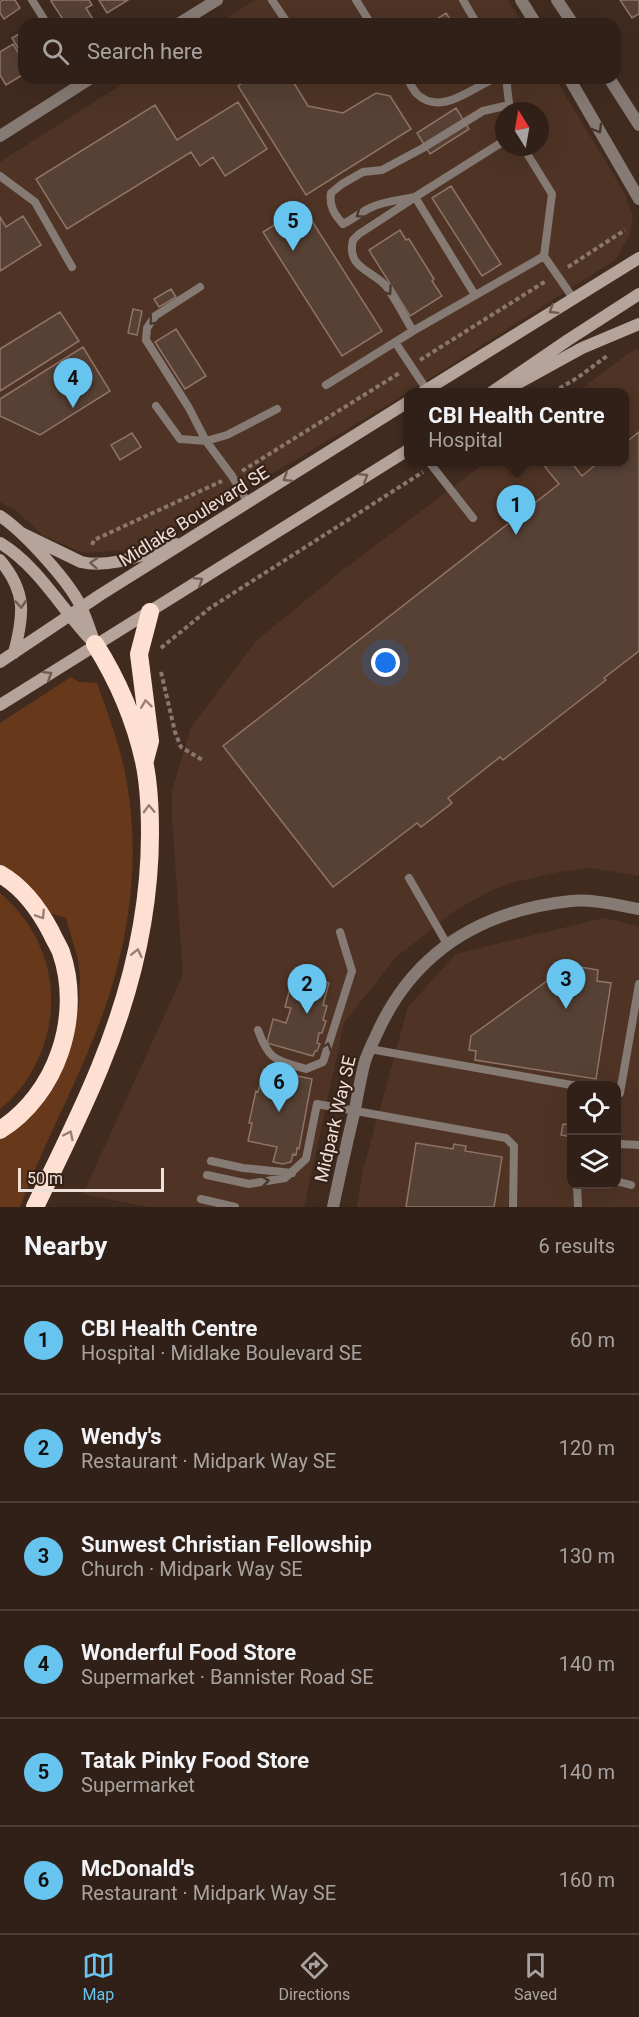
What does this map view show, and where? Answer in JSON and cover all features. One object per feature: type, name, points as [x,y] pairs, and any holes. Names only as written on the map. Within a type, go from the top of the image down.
[{"type":"highway","points":[[144,762],[150,741],[139,654],[150,612]]},
{"type":"highway","points":[[35,1207],[100,1068],[117,1022],[136,956],[148,898],[150,805],[144,762],[132,722],[109,667],[95,644]]},
{"type":"highway","points":[[0,874],[21,890],[45,920],[61,952],[68,1006],[67,1025],[61,1051],[50,1077],[25,1109],[0,1130]]},
{"type":"street","points":[[188,18],[217,0]]},
{"type":"street","points":[[521,0],[532,18]]},
{"type":"street","points":[[557,0],[569,18]]},
{"type":"street","points":[[0,136],[79,84]]},
{"type":"street","points":[[572,84],[639,199]]},
{"type":"street","points":[[613,84],[639,125]]},
{"type":"street","points":[[430,388],[639,258]]},
{"type":"street","points":[[499,388],[639,294]]},
{"type":"street","points":[[510,388],[582,348],[639,324]]},
{"type":"street","name":"Midlake Boulevard SE","points":[[0,662],[404,405]]},
{"type":"street","points":[[0,705],[404,453]]},
{"type":"street","points":[[0,516],[21,533],[50,565],[82,608],[95,644]]},
{"type":"street","points":[[21,533],[90,564],[112,563],[191,540]]},
{"type":"street","points":[[0,543],[13,551],[35,571],[69,616],[95,644]]},
{"type":"street","points":[[0,561],[16,583],[21,601],[19,636],[14,653]]},
{"type":"street","name":"Midpark Way SE","points":[[333,1207],[366,1060],[394,1001],[411,977],[447,944],[491,920],[520,910],[573,901],[639,909]]},
{"type":"lane","points":[[32,0],[43,18]]},
{"type":"lane","points":[[272,0],[284,18]]},
{"type":"lane","points":[[356,0],[367,18]]},
{"type":"lane","points":[[463,0],[474,18]]},
{"type":"lane","points":[[411,84],[418,95],[435,104],[453,101],[481,84]]},
{"type":"lane","points":[[507,84],[509,102]]},
{"type":"lane","points":[[415,197],[384,202],[369,208],[355,219],[343,224],[334,214],[330,202],[331,193],[363,172],[382,170],[483,111],[495,110]]},
{"type":"lane","points":[[413,331],[386,287],[356,263],[351,244],[359,234],[495,147]]},
{"type":"lane","points":[[529,156],[552,194],[544,256],[573,298]]},
{"type":"lane","points":[[0,176],[35,202],[72,267]]},
{"type":"lane","points":[[415,197],[475,295]]},
{"type":"lane","points":[[326,385],[413,331],[544,256]]},
{"type":"lane","points":[[200,287],[156,316],[147,328],[146,340],[189,408],[206,441],[232,476],[248,503]]},
{"type":"lane","points":[[395,342],[423,388]]},
{"type":"lane","points":[[156,405],[180,439],[206,441],[227,435],[277,410]]},
{"type":"lane","points":[[433,466],[473,518]]},
{"type":"lane","points":[[409,878],[447,944]]},
{"type":"lane","points":[[258,1030],[264,1048],[275,1060],[306,1069],[323,1062],[352,971],[340,932]]},
{"type":"lane","points":[[621,1087],[639,984]]},
{"type":"lane","points":[[370,1049],[567,1084]]},
{"type":"lane","points":[[207,1175],[249,1184],[285,1178],[306,1159],[317,1104],[506,1138],[514,1146],[513,1207]]},
{"type":"lane","points":[[621,1144],[639,1145]]},
{"type":"lane","points":[[211,1161],[243,1168],[292,1173]]},
{"type":"lane","points":[[621,1182],[631,1185]]},
{"type":"lane","points":[[577,1189],[578,1207]]},
{"type":"lane","points":[[201,1199],[235,1207]]},
{"type":"path","points":[[92,545],[94,540],[232,476],[411,367],[625,230]]},
{"type":"path","points":[[561,388],[609,354]]},
{"type":"path","points":[[153,654],[210,608],[428,466]]},
{"type":"path","points":[[159,667],[164,678],[175,732],[181,747],[204,761]]},
{"type":"shaded area","points":[[255,0],[508,0],[519,18],[226,18]]},
{"type":"shaded area","points":[[123,84],[559,84],[624,192],[633,216],[630,234],[615,260],[415,388],[404,388],[404,395],[398,399],[214,508],[128,550],[84,553],[44,536],[15,510],[0,502],[0,162]]},
{"type":"shaded area","points":[[639,349],[639,876],[592,868],[558,872],[515,882],[488,892],[453,912],[395,958],[344,1023],[304,1207],[148,1207],[83,1194],[183,975],[172,791],[191,727],[257,640],[338,574],[481,466],[629,466],[629,388],[582,388],[629,353]]},
{"type":"shaded area","points":[[71,677],[79,682],[97,683],[120,754],[131,810],[133,842],[129,907],[116,971],[87,1054],[20,1207],[0,1207],[0,1139],[30,1114],[74,1033],[79,1005],[80,977],[78,959],[66,918],[49,913],[15,875],[0,865],[0,723]]},
{"type":"shaded area","points":[[0,893],[18,911],[32,931],[43,953],[49,976],[51,999],[49,1023],[43,1047],[32,1071],[18,1092],[0,1109]]},
{"type":"shaded area","points":[[604,918],[639,926],[639,1207],[357,1207],[363,1170],[408,1007],[456,954]]},
{"type":"building","points":[[15,0],[20,8],[4,19],[0,13],[0,2]]},
{"type":"building","points":[[89,0],[92,5],[86,8],[92,18],[62,18],[51,1]]},
{"type":"building","points":[[99,0],[128,0],[107,13]]},
{"type":"building","points":[[620,0],[639,0],[639,14],[632,18]]},
{"type":"building","points":[[446,13],[449,18],[438,18]]},
{"type":"building","points":[[18,34],[18,48],[12,38]]},
{"type":"building","points":[[13,44],[18,52],[18,78],[6,85],[0,75],[0,52]]},
{"type":"building","points":[[241,84],[295,84],[308,106],[343,113],[376,93],[390,96],[411,129],[306,195],[238,86]]},
{"type":"building","points":[[238,102],[267,149],[225,176],[213,157],[200,166],[191,152],[67,229],[36,179],[155,105],[177,140]]},
{"type":"building","points":[[456,108],[469,129],[430,154],[417,133]]},
{"type":"building","points":[[451,186],[501,264],[482,276],[432,198]]},
{"type":"building","points":[[303,207],[382,331],[342,356],[263,232]]},
{"type":"building","points":[[23,216],[41,245],[0,271],[0,217],[6,227]]},
{"type":"building","points":[[400,230],[406,240],[409,239],[442,296],[410,316],[369,250]]},
{"type":"building","points":[[171,289],[176,297],[159,307],[154,299]]},
{"type":"building","points":[[133,309],[142,311],[137,335],[128,333]]},
{"type":"building","points":[[60,312],[79,341],[0,391],[0,349]]},
{"type":"building","points":[[176,329],[206,376],[185,389],[155,342]]},
{"type":"building","points":[[83,347],[110,391],[40,435],[0,416],[0,399]]},
{"type":"building","points":[[639,432],[639,651],[604,678],[606,680],[503,760],[500,757],[448,798],[452,803],[421,827],[417,823],[333,887],[223,746],[559,484],[545,467],[574,466],[582,476],[594,466],[629,466],[629,440]]},
{"type":"building","points":[[132,433],[141,447],[120,460],[111,445]]},
{"type":"building","points":[[569,965],[598,970],[597,981],[611,983],[596,1079],[475,1060],[476,1051],[469,1050],[471,1036]]},
{"type":"building","points":[[294,973],[329,983],[323,1005],[327,1006],[323,1020],[326,1021],[322,1033],[319,1033],[317,1043],[320,1044],[313,1056],[267,1043],[273,1019],[286,1023],[291,1008],[285,1007]]},
{"type":"building","points":[[264,1069],[312,1079],[299,1149],[297,1148],[296,1155],[293,1154],[291,1162],[283,1164],[273,1162],[277,1147],[248,1141],[252,1123],[249,1123],[256,1091],[258,1092]]},
{"type":"building","points":[[563,1124],[567,1124],[567,1136],[561,1135]]},
{"type":"building","points":[[416,1143],[453,1149],[454,1144],[466,1146],[465,1151],[502,1157],[494,1207],[406,1207]]},
{"type":"place","name":"Tatak Pinky Food Store","points":[[293,251]]},
{"type":"place","name":"Wonderful Food Store","points":[[73,408]]},
{"type":"place","name":"CBI Health Centre","points":[[516,535]]},
{"type":"place","name":"Sunwest Christian Fellowship","points":[[566,1009]]},
{"type":"place","name":"Wendy's","points":[[307,1014]]},
{"type":"place","name":"McDonald's","points":[[279,1112]]}]
